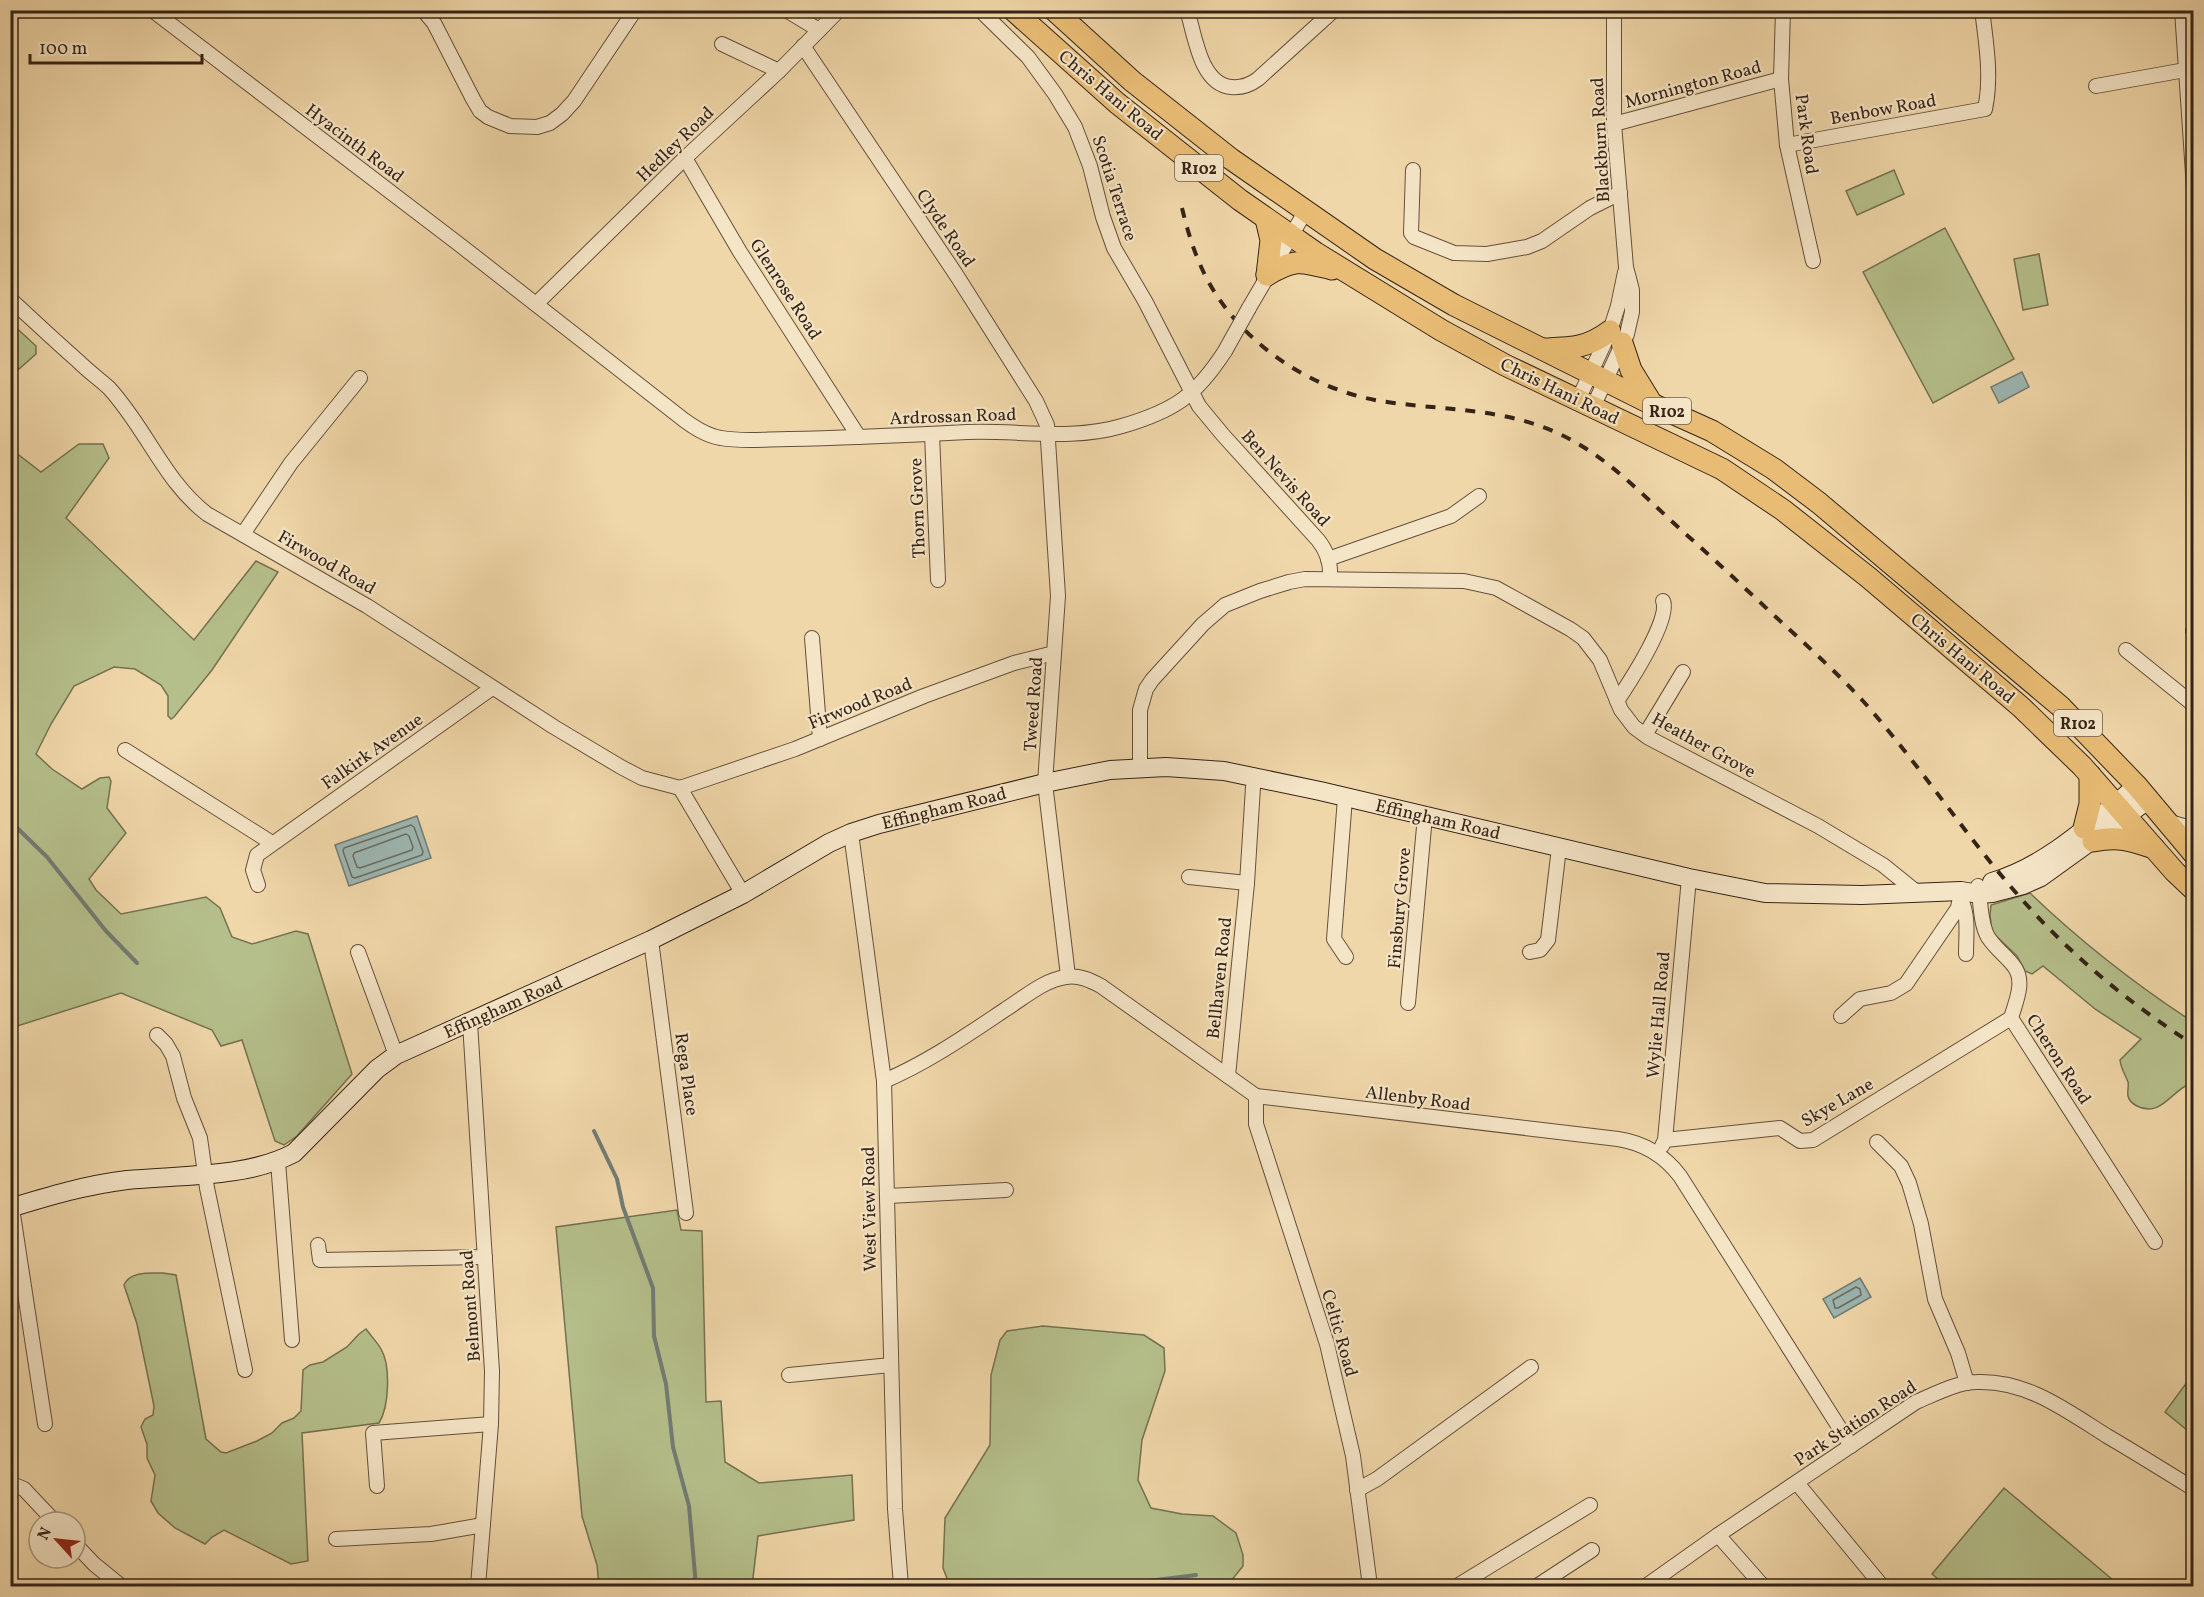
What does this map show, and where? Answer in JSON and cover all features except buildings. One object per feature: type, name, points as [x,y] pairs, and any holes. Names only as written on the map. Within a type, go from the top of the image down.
[{"type":"main road","name":"Chris Hani Road","points":[[1013,10],[1117,104],[1240,200],[1291,236],[1441,330],[1487,355],[1722,469],[1783,510],[1868,577],[2021,707],[2090,775],[2193,890]]},
{"type":"main road","name":"Chris Hani Road","points":[[1054,10],[1132,81],[1231,159],[1375,259],[1444,299],[1541,349],[1720,436],[1774,470],[1819,503],[2060,706],[2143,793],[2193,854]]},
{"type":"main road","points":[[1266,219],[1271,240],[1267,275]]},
{"type":"main road","points":[[1267,275],[1294,261],[1347,272]]},
{"type":"main road","points":[[1541,349],[1576,348],[1616,337],[1631,370],[1652,404]]},
{"type":"main road","points":[[2090,775],[2089,835],[2123,838],[2154,848]]},
{"type":"street","name":"Hyacinth Road","points":[[152,10],[536,304]]},
{"type":"street","points":[[423,10],[434,23],[480,111],[498,122],[525,128],[550,123],[562,114],[635,10]]},
{"type":"street","points":[[786,10],[819,30]]},
{"type":"street","name":"Hedley Road","points":[[536,304],[685,158],[779,71],[839,10]]},
{"type":"street","name":"Scotia Terrace","points":[[980,10],[1028,57],[1055,94],[1075,128],[1090,166],[1103,217],[1114,248],[1192,393]]},
{"type":"street","points":[[1186,10],[1203,64],[1210,76],[1221,84],[1234,87],[1247,85],[1258,79],[1334,10]]},
{"type":"street","name":"Blackburn Road","points":[[1585,403],[1616,337],[1618,306],[1626,267],[1614,124],[1614,10]]},
{"type":"street","name":"Park Road","points":[[1783,10],[1781,79],[1787,145],[1813,261]]},
{"type":"street","name":"Benbow Road","points":[[1787,145],[1985,109],[1986,46],[1982,10]]},
{"type":"street","points":[[2182,10],[2193,189]]},
{"type":"street","points":[[722,44],[779,71]]},
{"type":"street","name":"Clyde Road","points":[[802,46],[1019,373],[1041,411],[1049,434]]},
{"type":"street","points":[[2096,86],[2185,70]]},
{"type":"street","name":"Mornington Road","points":[[1614,124],[1781,79]]},
{"type":"street","name":"Glenrose Road","points":[[685,158],[740,252],[859,437]]},
{"type":"street","points":[[1413,170],[1411,229],[1414,237],[1454,253],[1487,254],[1527,247],[1542,241],[1590,208],[1620,193]]},
{"type":"street","name":"Ardrossan Road","points":[[536,304],[684,420],[707,434],[719,438],[859,437],[997,432],[1083,434],[1122,426],[1171,407],[1205,381],[1225,351],[1305,212]]},
{"type":"street","name":"Firwood Road","points":[[10,299],[109,388],[143,432],[164,467],[195,504],[367,606],[492,688],[642,778],[680,788],[820,739],[1014,663],[1054,653]]},
{"type":"street","points":[[243,534],[291,463],[360,378]]},
{"type":"street","name":"Ben Nevis Road","points":[[1192,393],[1199,406],[1223,435],[1324,548],[1330,578]]},
{"type":"street","name":"Thorn Grove","points":[[932,434],[938,580]]},
{"type":"street","name":"Tweed Road","points":[[1049,434],[1058,596],[1045,783],[1068,976]]},
{"type":"street","points":[[1328,559],[1451,516],[1479,496]]},
{"type":"street","points":[[1140,767],[1140,710],[1146,689],[1203,624],[1234,600],[1289,582],[1330,578]]},
{"type":"street","name":"Heather Grove","points":[[1330,578],[1464,581],[1496,588],[1583,638],[1600,660],[1621,710],[1634,727],[1645,735],[1818,826],[1883,865],[1919,894]]},
{"type":"street","points":[[1617,701],[1660,625],[1665,611],[1663,601]]},
{"type":"street","points":[[812,638],[820,739]]},
{"type":"street","points":[[2126,651],[2193,705]]},
{"type":"street","points":[[1645,735],[1683,672]]},
{"type":"street","name":"Falkirk Avenue","points":[[258,885],[253,870],[257,855],[492,688]]},
{"type":"street","points":[[125,750],[272,843]]},
{"type":"street","name":"Effingham Road","points":[[11,1208],[88,1186],[278,1162],[294,1153],[314,1135],[377,1070],[396,1055],[651,940],[742,894],[829,843],[879,824],[1045,783],[1110,770],[1140,767],[1224,771],[1689,878],[1765,892],[1919,894],[2003,891],[2041,877],[2089,835],[2143,793]]},
{"type":"street","name":"Bellhaven Road","points":[[1228,1076],[1247,883],[1253,787]]},
{"type":"street","points":[[680,788],[742,894]]},
{"type":"street","points":[[1346,798],[1334,939],[1346,957]]},
{"type":"street","name":"Finsbury Grove","points":[[1408,1003],[1425,816]]},
{"type":"street","points":[[2165,821],[2183,826],[2193,825]]},
{"type":"street","name":"West View Road","points":[[851,833],[884,1081],[895,1509],[900,1587]]},
{"type":"street","points":[[1530,952],[1540,950],[1548,940],[1559,848]]},
{"type":"street","points":[[1189,877],[1247,883]]},
{"type":"street","name":"Wylie Hall Road","points":[[1659,1154],[1665,1140],[1689,878]]},
{"type":"street","points":[[1965,954],[1967,921],[1965,908],[1970,893]]},
{"type":"street","points":[[1841,1016],[1860,999],[1891,993],[1906,984],[1970,893]]},
{"type":"street","name":"Cheron Road","points":[[1970,893],[1987,935],[2014,966],[2019,976],[2019,986],[2011,1018],[2155,1242]]},
{"type":"street","name":"Rega Place","points":[[651,940],[686,1213]]},
{"type":"street","points":[[358,952],[396,1055]]},
{"type":"street","points":[[884,1081],[901,1074],[945,1048],[1045,984],[1068,976]]},
{"type":"street","name":"Allenby Road","points":[[1068,976],[1089,980],[1101,986],[1256,1096],[1629,1141],[1659,1154],[1680,1176],[1851,1446]]},
{"type":"street","name":"Skye Lane","points":[[1665,1140],[1780,1128],[1800,1141],[1813,1140],[2011,1018]]},
{"type":"street","name":"Belmont Road","points":[[470,1023],[492,1371],[491,1424],[478,1587]]},
{"type":"street","points":[[156,1035],[166,1044],[173,1056],[184,1098],[200,1138],[245,1370]]},
{"type":"street","name":"Celtic Road","points":[[1256,1096],[1256,1124],[1327,1344],[1353,1456],[1370,1587]]},
{"type":"street","points":[[1876,1142],[1901,1166],[1909,1183],[1921,1224],[1935,1299],[1958,1353],[1967,1383]]},
{"type":"street","points":[[278,1162],[292,1340]]},
{"type":"street","points":[[888,1196],[1006,1190]]},
{"type":"street","points":[[11,1208],[45,1424]]},
{"type":"street","points":[[318,1245],[320,1260],[485,1257]]},
{"type":"street","points":[[789,1375],[891,1365]]},
{"type":"street","points":[[1357,1490],[1377,1479],[1531,1367]]},
{"type":"street","name":"Park Station Road","points":[[1646,1587],[1718,1535],[1916,1402],[1967,1383],[1999,1382],[2021,1388],[2052,1402],[2193,1489]]},
{"type":"street","points":[[377,1486],[373,1433],[491,1424]]},
{"type":"street","points":[[10,1483],[24,1489],[44,1510]]},
{"type":"street","points":[[1797,1483],[1882,1587]]},
{"type":"street","points":[[1457,1587],[1590,1505]]},
{"type":"street","points":[[336,1539],[431,1534],[483,1525]]},
{"type":"street","points":[[1718,1535],[1763,1587]]},
{"type":"street","points":[[1537,1587],[1592,1550]]},
{"type":"street","points":[[87,1557],[121,1587]]},
{"type":"green space","points":[[1894,170],[1904,194],[1857,215],[1846,191]]},
{"type":"green space","points":[[1945,228],[2014,359],[1933,403],[1863,272]]},
{"type":"green space","points":[[2039,254],[2048,305],[2023,310],[2014,259]]},
{"type":"green space","points":[[10,322],[36,346],[36,354],[11,376]]},
{"type":"green space","points":[[79,444],[103,444],[109,458],[66,518],[194,640],[256,561],[278,572],[212,670],[174,717],[171,719],[168,716],[168,696],[161,685],[135,669],[114,667],[74,686],[36,754],[52,769],[82,789],[100,778],[109,777],[111,781],[107,808],[126,833],[89,879],[96,890],[121,914],[206,897],[220,908],[232,937],[252,944],[296,931],[308,934],[352,1074],[297,1136],[284,1145],[275,1141],[242,1040],[221,1046],[212,1030],[121,993],[11,1028],[11,449],[41,472]]},
{"type":"green space","points":[[2030,893],[2108,961],[2193,1022],[2193,1083],[2153,1108],[2146,1109],[2130,1101],[2128,1082],[2120,1060],[2141,1039],[2095,1009],[2043,966],[2032,974],[2025,971],[2017,956],[1992,932],[1991,905]]},
{"type":"green space","points":[[677,1210],[681,1230],[702,1231],[706,1402],[721,1401],[725,1462],[759,1483],[852,1475],[854,1520],[758,1536],[752,1586],[599,1586],[597,1565],[582,1516],[556,1227]]},
{"type":"green space","points":[[163,1273],[176,1275],[206,1439],[221,1452],[226,1453],[257,1441],[272,1433],[282,1423],[294,1418],[301,1411],[303,1370],[310,1365],[323,1362],[347,1347],[366,1329],[381,1349],[386,1365],[388,1386],[385,1407],[379,1423],[302,1433],[308,1561],[291,1564],[224,1530],[205,1544],[175,1528],[158,1513],[151,1501],[155,1475],[147,1458],[147,1444],[141,1427],[145,1419],[153,1415],[154,1406],[137,1324],[124,1285],[127,1280],[136,1275]]},
{"type":"green space","points":[[1043,1326],[1144,1335],[1164,1348],[1165,1371],[1142,1440],[1138,1480],[1151,1508],[1182,1514],[1213,1516],[1236,1533],[1243,1555],[1243,1566],[1227,1586],[950,1586],[943,1568],[945,1518],[990,1445],[991,1375],[1000,1340],[1007,1331]]},
{"type":"green space","points":[[2193,1374],[2193,1435],[2165,1412]]},
{"type":"green space","points":[[2004,1488],[2120,1586],[1946,1586],[1932,1574]]},
{"type":"water","points":[[2022,372],[2029,387],[1999,403],[1991,387]]},
{"type":"water","points":[[417,816],[431,858],[349,886],[335,845]]},
{"type":"water","points":[[1860,1278],[1871,1297],[1834,1318],[1823,1299]]},
{"type":"waterway","points":[[10,821],[47,857],[106,931],[137,963]]},
{"type":"waterway","points":[[594,1131],[617,1179],[623,1207],[653,1288],[654,1336],[666,1384],[673,1447],[689,1506],[696,1586]]},
{"type":"waterway","points":[[1127,1586],[1140,1582],[1196,1575]]},
{"type":"railway","points":[[1092,10],[1096,14]]},
{"type":"railway","points":[[1182,208],[1199,262],[1222,303],[1240,325],[1283,362],[1333,388],[1360,397],[1489,413],[1537,425],[1585,448],[1639,490],[1854,692],[1905,751],[2005,880],[2064,944],[2148,1014],[2194,1045]]}]
